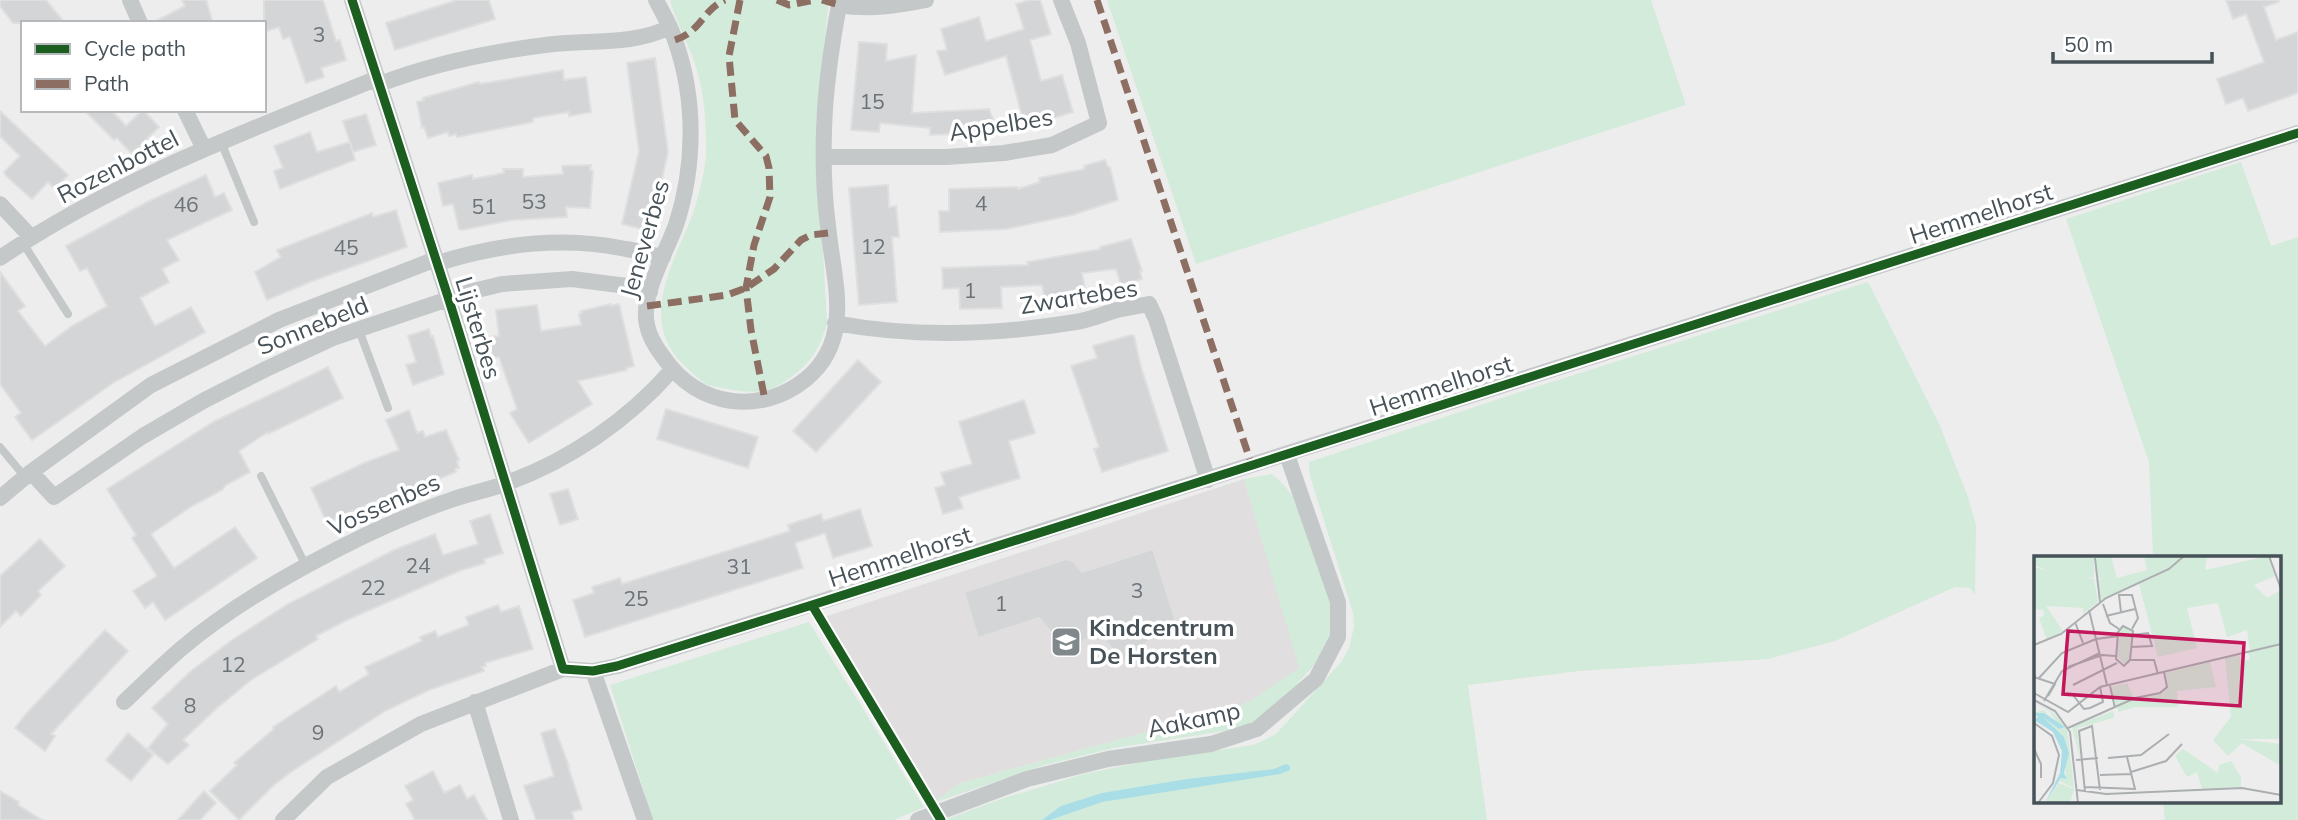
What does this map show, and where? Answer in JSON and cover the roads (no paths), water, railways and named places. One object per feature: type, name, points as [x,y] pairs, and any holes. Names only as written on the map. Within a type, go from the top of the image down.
[{"type":"street","points":[[130,0],[140,21]]},
{"type":"street","name":"Lijsterbes","points":[[352,0],[437,261],[563,669]]},
{"type":"street","name":"Jeneverbes","points":[[656,0],[670,27],[679,54],[690,116],[690,157],[676,225],[650,292],[646,312],[647,327],[671,370],[700,392],[725,400],[762,402],[791,391],[811,374],[827,356],[835,324],[839,297],[827,223],[824,129],[834,28],[840,2]]},
{"type":"street","points":[[840,2],[861,9],[926,0]]},
{"type":"street","name":"Appelbes","points":[[824,157],[946,157],[1004,152],[1052,145],[1099,123],[1078,43],[1061,0]]},
{"type":"street","name":"Rozenbottel","points":[[0,258],[117,189],[204,149],[379,81],[482,55],[553,44],[654,35],[670,27]]},
{"type":"street","points":[[186,112],[204,149]]},
{"type":"street","name":"Hemmelhorst","points":[[563,669],[593,671],[669,650],[2298,133]]},
{"type":"street","points":[[0,204],[27,240]]},
{"type":"street","name":"Sonnebeld","points":[[0,498],[28,474],[151,385],[279,320],[437,261],[488,249],[561,243],[625,249],[663,257]]},
{"type":"street","name":"Sonnebeld","points":[[28,474],[54,497],[142,436],[266,369],[333,338],[469,292],[502,284],[546,280],[605,282],[650,292]]},
{"type":"street","name":"Zwartebes","points":[[835,324],[928,334],[989,333],[1080,321],[1149,304],[1208,480]]},
{"type":"street","name":"Vossenbes","points":[[124,702],[183,647],[253,597],[369,533],[451,500],[507,484],[586,445],[645,399],[671,370]]},
{"type":"street","name":"Aakamp","points":[[918,820],[1027,779],[1108,759],[1211,744],[1257,729],[1316,679],[1338,637],[1338,603],[1287,455]]},
{"type":"street","points":[[283,820],[327,777],[421,724],[563,669]]},
{"type":"street","points":[[593,671],[645,820]]},
{"type":"street","points":[[475,702],[511,820]]},
{"type":"lane","points":[[221,142],[254,222]]},
{"type":"lane","points":[[27,240],[68,314]]},
{"type":"lane","points":[[359,330],[388,408]]},
{"type":"lane","points":[[0,447],[28,474]]},
{"type":"lane","points":[[261,477],[306,566]]},
{"type":"water","points":[[1286,764],[1290,766],[1290,770],[1280,774],[1102,802],[1050,820],[1042,820],[1061,806],[1102,793],[1187,779],[1274,769]]},
{"type":"place","name":"Kindcentrum De Horsten","points":[[1066,642]]}]
